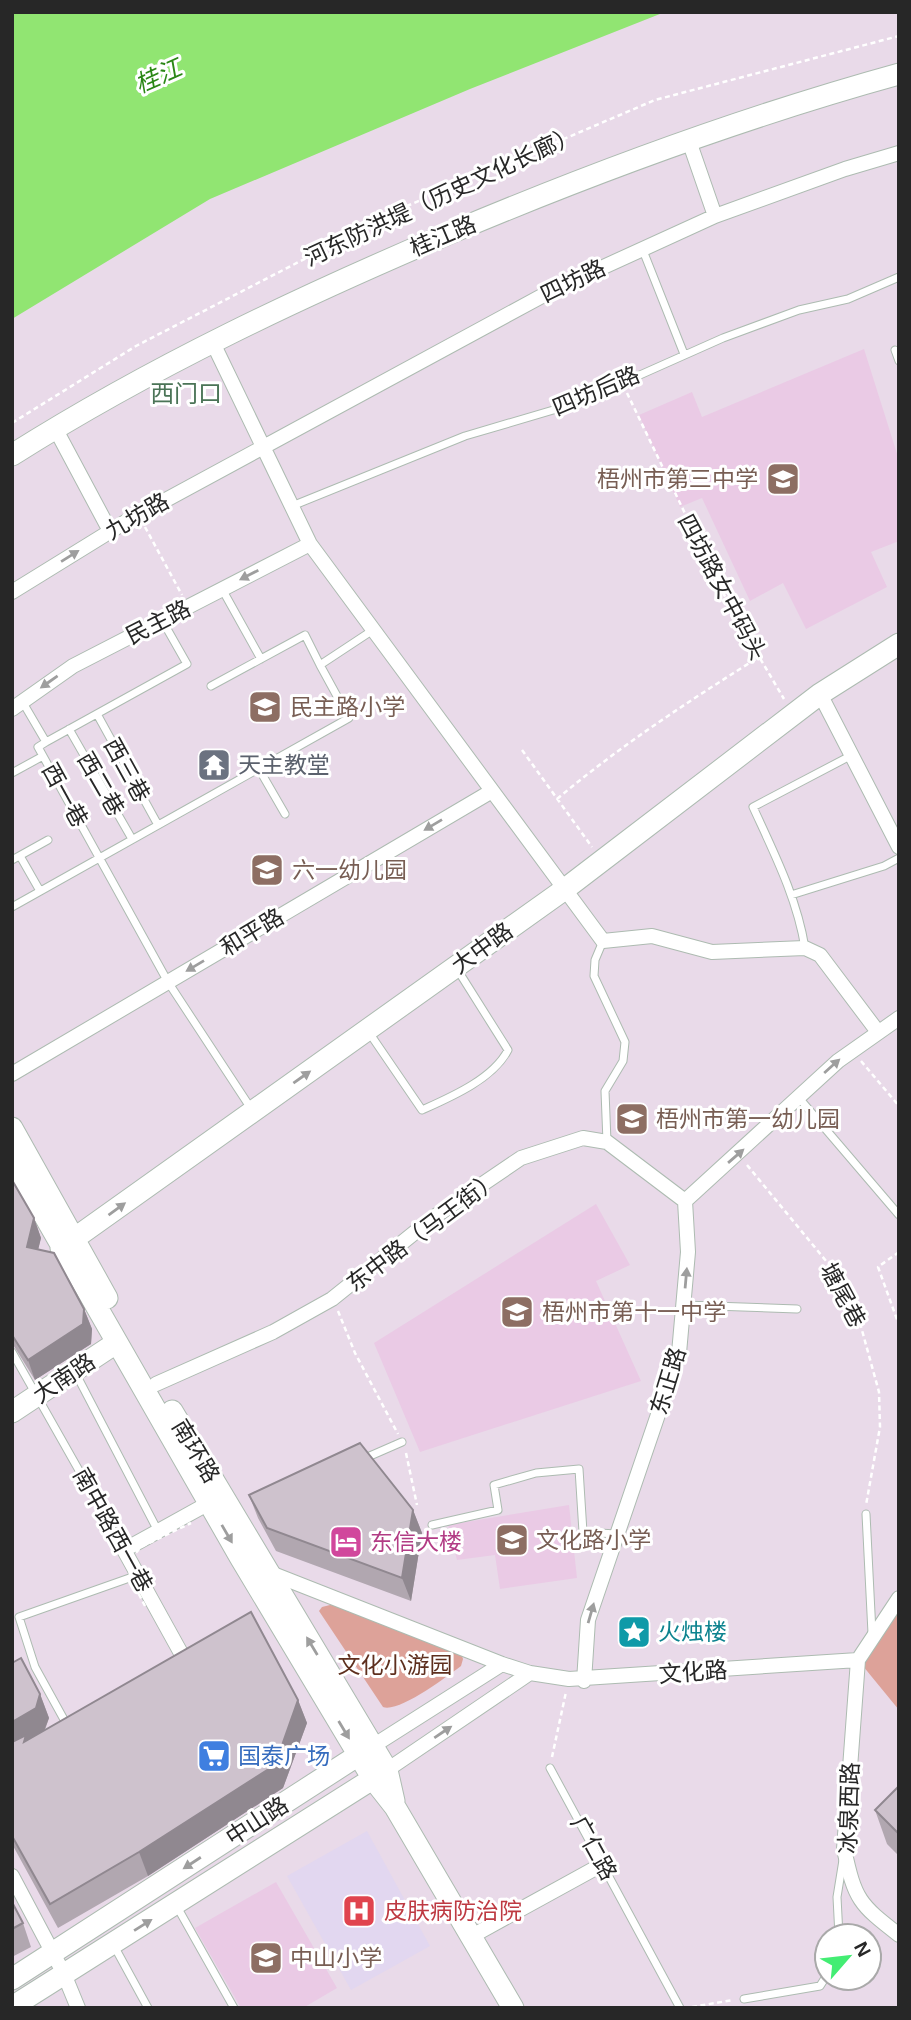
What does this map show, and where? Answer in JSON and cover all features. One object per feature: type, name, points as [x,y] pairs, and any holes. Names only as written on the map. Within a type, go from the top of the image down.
[{"type":"street","name":"桂江路","points":[[12,456],[55,428],[212,341],[327,285],[688,138],[899,74]]},
{"type":"street","points":[[688,138],[715,216]]},
{"type":"street","name":"四坊路","points":[[264,446],[552,290],[642,247],[715,216],[845,169],[899,153]]},
{"type":"street","points":[[212,341],[310,544],[603,941],[652,936],[712,953],[805,948],[820,955],[878,1032]]},
{"type":"street","points":[[55,428],[110,531]]},
{"type":"street","name":"九坊路","points":[[12,592],[110,531],[264,446]]},
{"type":"street","name":"民主路","points":[[17,704],[72,666],[310,544]]},
{"type":"street","name":"大中路","points":[[68,1244],[565,889],[820,694],[899,644]]},
{"type":"street","points":[[820,694],[899,847]]},
{"type":"street","name":"和平路","points":[[12,1074],[492,791]]},
{"type":"street","points":[[607,1142],[685,1202],[853,1050],[899,1018]]},
{"type":"street","name":"南环路","points":[[12,1128],[116,1343],[209,1503],[270,1619],[366,1751]]},
{"type":"street","name":"东中路（马王街）","points":[[156,1384],[273,1332],[332,1299],[434,1217],[521,1158],[583,1138],[607,1142]]},
{"type":"street","name":"南环路","points":[[12,1160],[242,1515],[268,1572],[396,1807],[513,2008]]},
{"type":"street","name":"东正路","points":[[584,1681],[588,1620],[679,1353],[688,1252],[685,1202]]},
{"type":"street","name":"大南路","points":[[12,1412],[116,1343]]},
{"type":"street","points":[[124,1549],[209,1503]]},
{"type":"street","name":"南中路西一巷","points":[[124,1549],[187,1664]]},
{"type":"street","points":[[268,1572],[502,1664]]},
{"type":"street","points":[[858,1660],[899,1598]]},
{"type":"street","name":"文化路","points":[[502,1664],[530,1673],[584,1681],[858,1660]]},
{"type":"street","name":"冰泉西路","points":[[858,1660],[844,1849],[850,1878],[862,1906],[899,1935]]},
{"type":"street","name":"中山路","points":[[12,1979],[502,1664]]},
{"type":"street","name":"中山路","points":[[12,2007],[380,1775],[530,1673]]},
{"type":"street","points":[[472,1936],[603,1864]]},
{"type":"street","points":[[12,1876],[64,1974],[78,2008]]},
{"type":"lane","points":[[642,247],[684,354]]},
{"type":"lane","name":"四坊后路","points":[[292,506],[465,436],[577,402],[684,354],[799,310],[848,299],[899,277]]},
{"type":"lane","points":[[895,350],[899,361]]},
{"type":"lane","points":[[222,589],[261,659]]},
{"type":"lane","points":[[46,743],[187,664],[162,620]]},
{"type":"lane","points":[[320,665],[373,630]]},
{"type":"lane","points":[[12,907],[348,718],[305,635],[211,686]]},
{"type":"lane","name":"西一巷","points":[[17,704],[46,743],[38,747],[168,982],[253,1112]]},
{"type":"lane","name":"西三巷","points":[[97,714],[158,825]]},
{"type":"lane","name":"西二巷","points":[[69,729],[132,839]]},
{"type":"lane","points":[[12,773],[43,755]]},
{"type":"lane","points":[[805,948],[801,921],[792,895],[753,807],[852,755]]},
{"type":"lane","points":[[259,768],[285,814]]},
{"type":"lane","points":[[40,891],[16,858],[48,840]]},
{"type":"lane","points":[[792,895],[874,869],[899,858]]},
{"type":"lane","points":[[603,941],[595,960],[594,976],[625,1042],[624,1061],[605,1091],[607,1142]]},
{"type":"lane","points":[[367,1030],[422,1110],[453,1096],[502,1061],[508,1050],[456,967]]},
{"type":"lane","points":[[799,1098],[899,1215]]},
{"type":"lane","points":[[684,1305],[797,1309]]},
{"type":"lane","name":"南中路西一巷","points":[[12,1352],[124,1549]]},
{"type":"lane","points":[[75,1370],[158,1532]]},
{"type":"lane","points":[[357,1462],[402,1442]]},
{"type":"lane","points":[[432,1525],[498,1510],[494,1485],[536,1474],[579,1469],[583,1532],[617,1534]]},
{"type":"lane","points":[[866,1514],[873,1638]]},
{"type":"lane","points":[[69,1729],[35,1667],[19,1617],[138,1575]]},
{"type":"lane","name":"广仁路","points":[[550,1768],[680,2008]]},
{"type":"lane","points":[[838,1922],[837,1897],[844,1849]]},
{"type":"lane","points":[[176,1905],[234,2008]]},
{"type":"lane","points":[[113,1944],[148,2008]]},
{"type":"lane","points":[[744,1999],[813,1987]]},
{"type":"path","name":"河东防洪堤（历史文化长廊）","points":[[12,423],[136,346],[407,206],[655,100],[899,36]]},
{"type":"path","name":"四坊路女中码头","points":[[621,381],[719,587],[793,715]]},
{"type":"path","points":[[138,515],[188,606]]},
{"type":"path","points":[[557,799],[601,762],[663,717],[759,657]]},
{"type":"path","points":[[522,750],[602,861]]},
{"type":"path","points":[[853,1050],[899,1106]]},
{"type":"path","name":"塘尾巷","points":[[738,1155],[836,1273],[860,1323],[879,1392],[880,1427],[875,1463],[866,1494],[866,1514]]},
{"type":"path","points":[[899,1252],[878,1268],[899,1325]]},
{"type":"path","points":[[332,1299],[355,1353],[402,1442],[417,1505]]},
{"type":"path","points":[[145,1606],[130,1577],[129,1561],[141,1547],[191,1523]]},
{"type":"path","points":[[550,1768],[569,1679]]},
{"type":"path","points":[[689,2008],[744,1999]]},
{"type":"shaded area","name":"梧州市第三中学","points":[[864,349],[899,460],[899,541],[871,552],[887,587],[806,629],[783,583],[750,601],[702,498],[680,507],[639,415],[692,392],[702,417]]},
{"type":"shaded area","name":"梧州市第十一中学","points":[[596,1204],[630,1265],[596,1281],[641,1381],[420,1452],[374,1343]]},
{"type":"shaded area","name":"文化路小学","points":[[569,1505],[577,1578],[500,1589],[495,1555],[457,1560],[448,1525]]},
{"type":"shaded area","name":"皮肤病防治院","points":[[367,1831],[430,1946],[351,1990],[287,1876]]},
{"type":"shaded area","name":"中山小学","points":[[276,1882],[337,1988],[303,2008],[241,2008],[195,1928]]},
{"type":"green space","points":[[899,1598],[899,1710],[858,1660]]},
{"type":"green space","name":"文化小游园","points":[[334,1604],[461,1653],[461,1666],[411,1700],[400,1705],[383,1707],[319,1611],[322,1607]]},
{"type":"water","name":"桂江","points":[[12,12],[665,12],[470,89],[210,199],[12,319]]},
{"type":"building","points":[[12,1180],[34,1218],[27,1247],[54,1253],[84,1309],[83,1324],[28,1360],[12,1335]]},
{"type":"building","name":"东信大楼","points":[[360,1443],[413,1510],[402,1578],[267,1528],[249,1495]]},
{"type":"building","points":[[251,1612],[298,1700],[275,1765],[139,1852],[50,1904],[12,1836],[12,1742],[26,1735],[24,1742]]},
{"type":"building","points":[[21,1658],[40,1694],[36,1708],[12,1722],[12,1663]]},
{"type":"building","points":[[899,1786],[899,1834],[875,1810]]},
{"type":"building","points":[[12,1902],[23,1923],[12,1929]]},
{"type":"place","name":"梧州市第三中学","points":[[783,479]]},
{"type":"place","name":"民主路小学","points":[[265,707]]},
{"type":"place","name":"天主教堂","points":[[214,765]]},
{"type":"place","name":"六一幼儿园","points":[[267,870]]},
{"type":"place","name":"梧州市第一幼儿园","points":[[632,1119]]},
{"type":"place","name":"梧州市第十一中学","points":[[517,1312]]},
{"type":"place","name":"文化路小学","points":[[512,1540]]},
{"type":"place","name":"东信大楼","points":[[346,1542]]},
{"type":"place","name":"火烛楼","points":[[634,1632]]},
{"type":"place","name":"国泰广场","points":[[214,1756]]},
{"type":"place","name":"皮肤病防治院","points":[[359,1911]]},
{"type":"place","name":"中山小学","points":[[266,1958]]},
{"type":"district","name":"西门口","points":[[186,393]]}]
